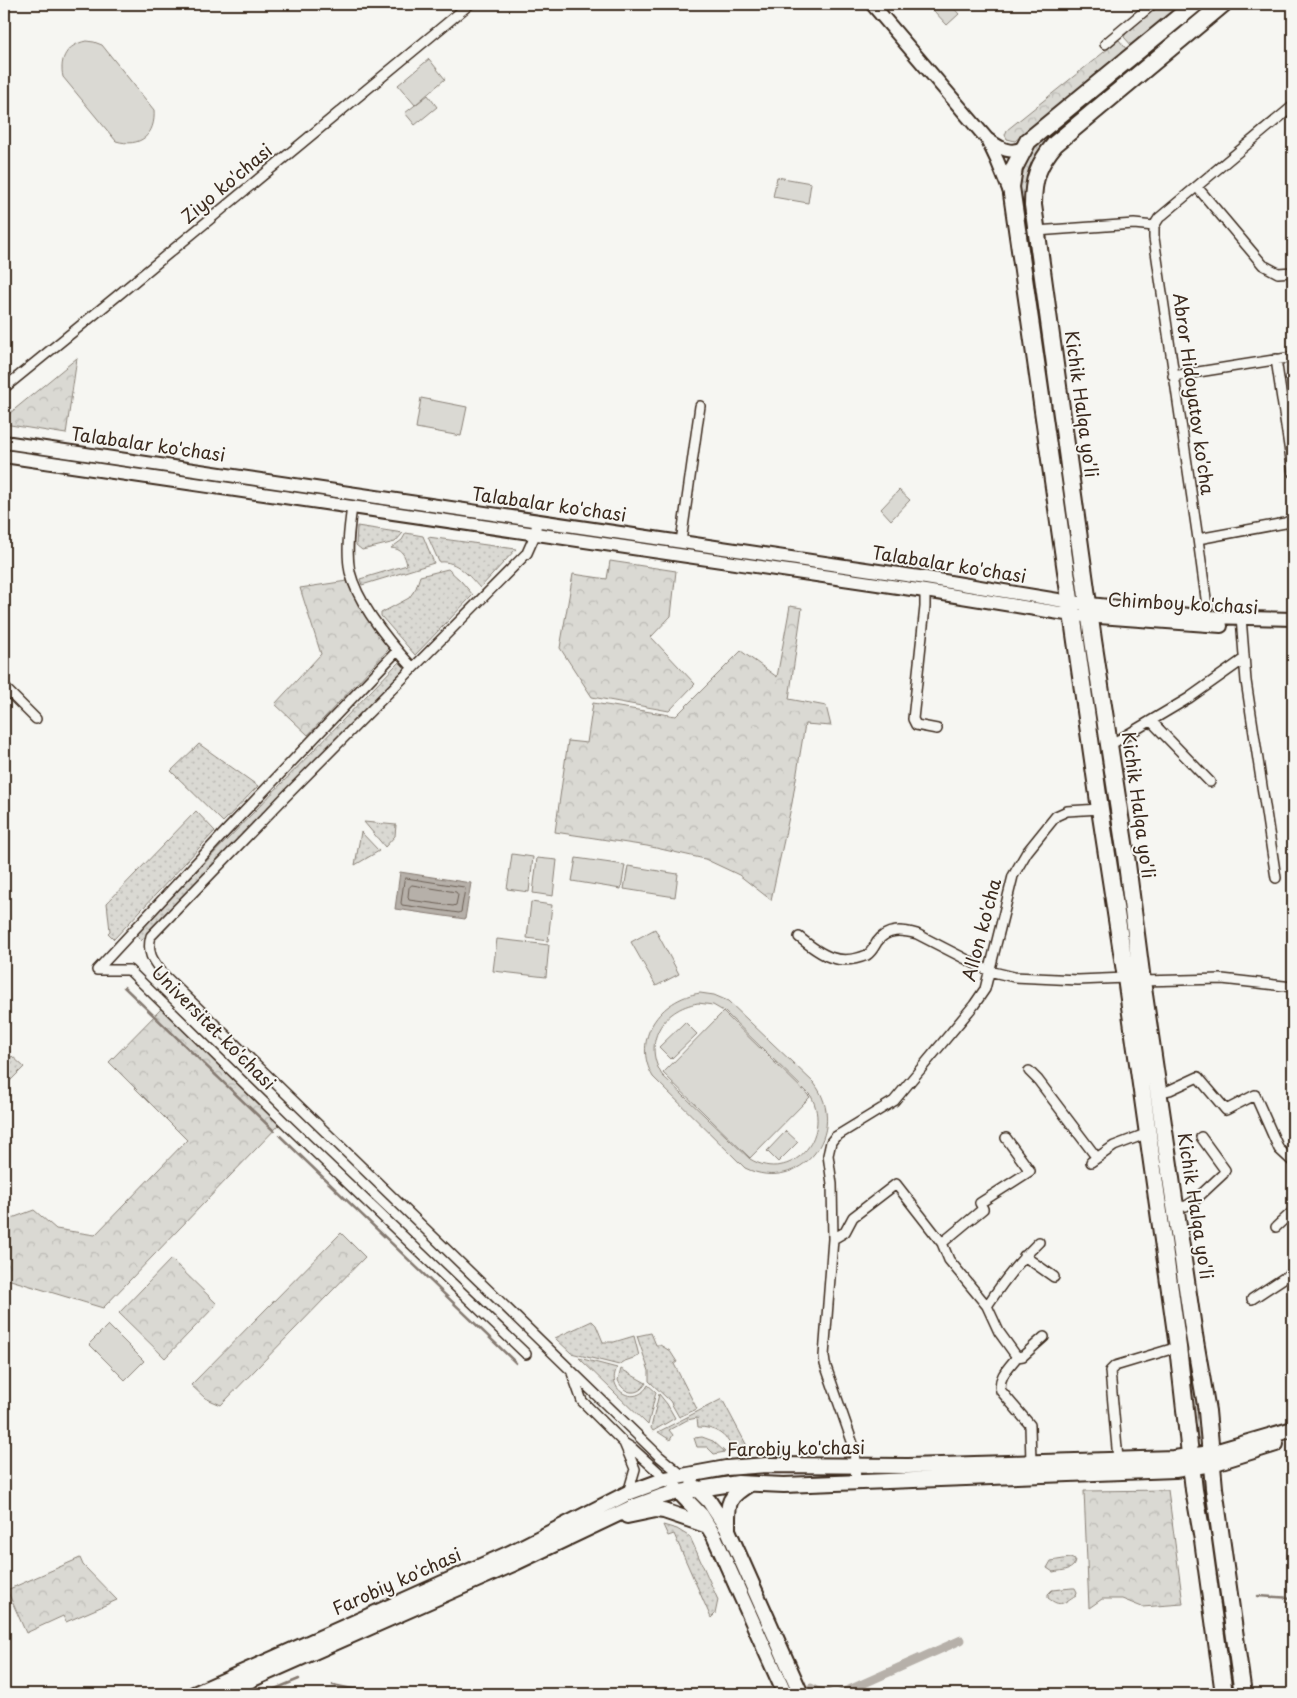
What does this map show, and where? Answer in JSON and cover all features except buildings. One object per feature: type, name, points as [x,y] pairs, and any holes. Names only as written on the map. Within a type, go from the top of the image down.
[{"type":"highway","name":"Kichik Halqa yo'li","points":[[1195,4],[1040,131],[1024,147],[1013,172],[1011,194],[1108,860],[1158,1093],[1207,1411],[1215,1493],[1243,1694]]},
{"type":"highway","name":"Kichik Halqa yo'li","points":[[1224,4],[1065,135],[1050,150],[1039,166],[1034,184],[1033,205],[1089,610],[1126,856],[1134,979],[1148,1133],[1224,1694]]},
{"type":"highway","points":[[1031,326],[1049,323]]},
{"type":"highway","points":[[1108,860],[1126,856]]},
{"type":"main road","points":[[872,4],[987,138],[1011,194]]},
{"type":"main road","points":[[987,138],[1009,152],[1020,150],[1024,147]]},
{"type":"main road","name":"Talabalar ko'chasi","points":[[4,442],[796,559],[926,585],[1089,610]]},
{"type":"main road","name":"Talabalar ko'chasi","points":[[4,456],[794,572],[926,585]]},
{"type":"main road","points":[[240,491],[242,477]]},
{"type":"main road","points":[[794,572],[796,559]]},
{"type":"main road","name":"Chimboy ko'chasi","points":[[1089,610],[1207,621],[1293,619]]},
{"type":"main road","name":"Chimboy ko'chasi","points":[[1241,621],[1293,626]]},
{"type":"main road","name":"Farobiy ko'chasi","points":[[1212,1458],[1293,1429]]},
{"type":"main road","name":"Farobiy ko'chasi","points":[[220,1694],[505,1567],[633,1507],[679,1492],[738,1483],[768,1485],[1152,1471],[1293,1439]]},
{"type":"main road","name":"Farobiy ko'chasi","points":[[194,1694],[510,1552],[628,1493],[666,1479],[726,1468],[767,1465],[856,1467],[1118,1460],[1192,1462]]},
{"type":"main road","points":[[679,1492],[683,1476],[710,1501],[728,1530],[801,1694]]},
{"type":"main road","points":[[666,1479],[695,1508],[708,1526],[785,1694]]},
{"type":"main road","points":[[728,1530],[728,1509],[731,1498],[751,1483]]},
{"type":"main road","points":[[609,1518],[656,1510],[672,1513],[708,1526]]},
{"type":"street","name":"Ziyo ko'chasi","points":[[4,388],[470,4]]},
{"type":"street","points":[[1105,44],[1153,4]]},
{"type":"street","points":[[1036,231],[1134,224],[1154,226],[1160,218],[1293,106]]},
{"type":"street","points":[[1197,187],[1263,265],[1278,273],[1293,272]]},
{"type":"street","name":"Abror Hidoyatov ko'cha","points":[[1154,226],[1154,238],[1198,538],[1207,621]]},
{"type":"street","points":[[1174,376],[1293,357]]},
{"type":"street","points":[[1276,359],[1291,441],[1293,473]]},
{"type":"street","points":[[681,542],[700,406]]},
{"type":"street","points":[[352,507],[349,545],[350,570],[355,587],[380,628],[397,651],[413,668]]},
{"type":"street","points":[[1198,538],[1285,523],[1293,519]]},
{"type":"street","name":"Universitet ko'chasi","points":[[538,521],[535,535],[527,553],[286,796],[151,936],[149,953],[164,976],[660,1457],[683,1476]]},
{"type":"street","points":[[926,585],[913,720],[916,725],[937,729]]},
{"type":"street","points":[[1241,621],[1244,659],[1276,878]]},
{"type":"street","name":"Universitet ko'chasi","points":[[397,651],[97,970],[130,970],[526,1354]]},
{"type":"street","points":[[1110,745],[1190,698],[1244,659]]},
{"type":"street","points":[[4,687],[36,719]]},
{"type":"street","points":[[1151,721],[1210,782]]},
{"type":"street","name":"Allon ko'cha","points":[[832,1239],[832,1184],[828,1149],[835,1137],[894,1101],[974,1005],[985,989],[1013,876],[1027,852],[1056,816],[1067,811],[1100,809]]},
{"type":"street","points":[[799,937],[823,955],[842,960],[867,955],[881,937],[890,932],[906,931],[918,934],[988,971],[1014,977],[1097,980],[1222,979],[1293,987]]},
{"type":"street","points":[[1029,1071],[1038,1080],[1094,1160],[1114,1146],[1148,1133]]},
{"type":"street","points":[[1158,1093],[1170,1090],[1198,1077],[1226,1110],[1255,1095],[1279,1149],[1293,1162]]},
{"type":"street","points":[[1175,1207],[1186,1206],[1194,1201],[1225,1170],[1201,1137]]},
{"type":"street","points":[[942,1243],[983,1208],[980,1203],[1030,1171],[1006,1138]]},
{"type":"street","points":[[856,1482],[852,1442],[825,1364],[824,1356],[832,1239],[845,1232],[853,1217],[896,1184],[942,1243],[949,1260],[987,1306],[999,1332],[1017,1357]]},
{"type":"street","points":[[1276,1227],[1293,1211]]},
{"type":"street","points":[[987,1306],[1024,1256],[1039,1242]]},
{"type":"street","points":[[1024,1256],[1054,1277]]},
{"type":"street","points":[[1252,1299],[1293,1272]]},
{"type":"street","points":[[1031,1463],[1030,1425],[1001,1391],[999,1385],[1002,1377],[1017,1357],[1022,1356],[1044,1338]]},
{"type":"street","points":[[1118,1460],[1110,1371],[1115,1366],[1178,1347]]},
{"type":"street","name":"Universitet ko'chasi","points":[[570,1370],[582,1401],[624,1443],[666,1479]]},
{"type":"street","points":[[624,1443],[635,1469],[628,1493]]},
{"type":"green space","points":[[940,4],[950,4],[959,14],[947,25],[933,10]]},
{"type":"green space","points":[[1159,4],[1183,4],[1132,46],[1124,37],[1127,31]]},
{"type":"green space","points":[[1202,4],[1213,4],[1049,141],[1039,152],[1032,164],[1026,190],[1026,204],[1039,311],[1037,314],[1018,193],[1020,172],[1036,140]]},
{"type":"green space","points":[[1119,40],[1127,50],[1015,141],[1007,139],[1005,135],[1007,130]]},
{"type":"green space","points":[[86,41],[102,45],[154,110],[152,126],[145,138],[132,143],[116,141],[63,77],[62,64],[66,53],[79,43]]},
{"type":"green space","points":[[429,59],[445,79],[415,105],[398,85]]},
{"type":"green space","points":[[428,95],[437,107],[415,125],[405,113]]},
{"type":"green space","points":[[777,177],[811,183],[808,203],[773,197]]},
{"type":"green space","points":[[1044,342],[1080,579],[1074,580],[1042,345]]},
{"type":"green space","points":[[77,358],[66,434],[4,424],[4,418]]},
{"type":"green space","points":[[421,398],[467,407],[461,436],[416,428]]},
{"type":"green space","points":[[899,490],[910,500],[891,520],[881,509]]},
{"type":"green space","points":[[357,526],[403,533],[395,542],[362,550],[356,545]]},
{"type":"green space","points":[[406,533],[423,536],[434,563],[362,585],[360,579],[407,565],[402,553],[391,548],[402,540]]},
{"type":"green space","points":[[428,537],[516,549],[480,588],[457,566],[439,562]]},
{"type":"green space","points":[[610,561],[676,571],[671,616],[651,637],[695,684],[669,711],[592,697],[560,648],[573,574],[607,579]]},
{"type":"green space","points":[[448,569],[473,595],[415,655],[381,616],[381,613],[409,598],[416,588],[420,576]]},
{"type":"green space","points":[[347,581],[360,607],[389,649],[308,735],[275,704],[321,654],[300,588]]},
{"type":"green space","points":[[790,606],[802,608],[789,699],[826,706],[831,726],[805,724],[792,803],[771,900],[739,875],[705,859],[647,846],[555,832],[568,741],[587,743],[593,703],[676,716],[741,651],[777,677]]},
{"type":"green space","points":[[1079,623],[1084,623],[1117,847],[1112,848]]},
{"type":"green space","points":[[399,662],[405,668],[141,941],[135,935]]},
{"type":"green space","points":[[199,744],[258,786],[223,822],[171,771]]},
{"type":"green space","points":[[196,811],[215,831],[114,939],[108,933],[110,931],[107,903]]},
{"type":"green space","points":[[364,822],[396,825],[395,836],[385,847]]},
{"type":"green space","points":[[361,832],[379,851],[355,865]]},
{"type":"green space","points":[[512,854],[533,857],[529,892],[507,889]]},
{"type":"green space","points":[[537,858],[557,860],[553,896],[533,893]]},
{"type":"green space","points":[[576,858],[625,865],[621,889],[572,881]]},
{"type":"green space","points":[[1121,865],[1203,1439],[1198,1439],[1116,866]]},
{"type":"green space","points":[[628,866],[678,874],[675,897],[624,889]]},
{"type":"green space","points":[[531,902],[552,905],[548,941],[527,938]]},
{"type":"green space","points":[[655,929],[679,974],[656,986],[631,942]]},
{"type":"green space","points":[[497,939],[549,945],[546,977],[493,971]]},
{"type":"green space","points":[[700,993],[714,995],[728,1001],[814,1083],[824,1102],[827,1121],[823,1139],[814,1154],[801,1166],[784,1173],[765,1174],[745,1168],[653,1077],[647,1063],[645,1049],[648,1035],[653,1023],[662,1012],[673,1003]],"holes":[[[698,1003],[713,1005],[725,1012],[811,1096],[816,1112],[817,1127],[812,1141],[804,1152],[793,1161],[780,1165],[765,1165],[750,1159],[662,1075],[656,1063],[654,1051],[659,1029],[674,1012],[685,1007]]]},
{"type":"green space","points":[[163,1007],[281,1123],[103,1308],[4,1278],[4,1221],[34,1210],[56,1229],[95,1235],[187,1140],[109,1062]]},
{"type":"green space","points":[[723,1012],[810,1097],[750,1158],[663,1073]]},
{"type":"green space","points":[[685,1022],[697,1034],[671,1059],[659,1047]]},
{"type":"green space","points":[[12,1056],[24,1067],[8,1083],[4,1079],[4,1065]]},
{"type":"green space","points":[[786,1131],[798,1142],[778,1162],[767,1151]]},
{"type":"green space","points":[[341,1233],[365,1257],[221,1405],[205,1398],[191,1385]]},
{"type":"green space","points":[[171,1259],[217,1304],[165,1358],[119,1313]]},
{"type":"green space","points":[[592,1321],[596,1325],[603,1342],[614,1342],[634,1336],[639,1356],[619,1365],[571,1353],[555,1338]]},
{"type":"green space","points":[[108,1325],[144,1361],[125,1380],[89,1344]]},
{"type":"green space","points":[[651,1333],[656,1345],[660,1345],[670,1351],[677,1362],[674,1364],[697,1409],[679,1417],[670,1401],[649,1381],[649,1371],[637,1336]]},
{"type":"green space","points":[[579,1358],[617,1368],[614,1376],[615,1383],[618,1389],[630,1396],[643,1392],[648,1385],[656,1392],[648,1425]]},
{"type":"green space","points":[[621,1369],[646,1383],[635,1392],[627,1391],[620,1385],[618,1380]]},
{"type":"green space","points":[[659,1394],[675,1418],[653,1431],[651,1428]]},
{"type":"green space","points":[[722,1399],[747,1446],[733,1449],[727,1439],[719,1432],[709,1428],[698,1427],[697,1418],[687,1420],[669,1430],[673,1435],[670,1440],[658,1432]]},
{"type":"green space","points":[[702,1437],[713,1441],[725,1452],[714,1454],[707,1447],[697,1447],[694,1438]]},
{"type":"green space","points":[[1168,1490],[1183,1604],[1142,1607],[1122,1599],[1102,1599],[1089,1608],[1084,1491]]},
{"type":"green space","points":[[1203,1491],[1209,1491],[1237,1694],[1234,1694]]},
{"type":"green space","points":[[663,1525],[677,1529],[690,1537],[718,1600],[715,1614],[711,1618],[674,1534],[668,1536]]},
{"type":"green space","points":[[80,1558],[83,1565],[117,1600],[66,1622],[63,1616],[26,1633],[7,1590]]},
{"type":"green space","points":[[1070,1558],[1075,1560],[1070,1568],[1053,1572],[1047,1568],[1051,1561]]},
{"type":"green space","points":[[1075,1588],[1076,1595],[1065,1602],[1059,1604],[1048,1598],[1048,1594],[1052,1590]]},
{"type":"water","points":[[400,872],[471,883],[465,919],[395,909]]},
{"type":"waterway","points":[[124,987],[274,1131]]},
{"type":"waterway","points":[[280,1136],[516,1363]]},
{"type":"waterway","points":[[1258,1596],[1293,1598]]},
{"type":"waterway","points":[[840,1694],[961,1640]]},
{"type":"waterway","points":[[263,1694],[299,1679]]},
{"type":"waterway","points":[[333,1685],[376,1694]]},
{"type":"waterway","points":[[811,1688],[829,1694]]}]
